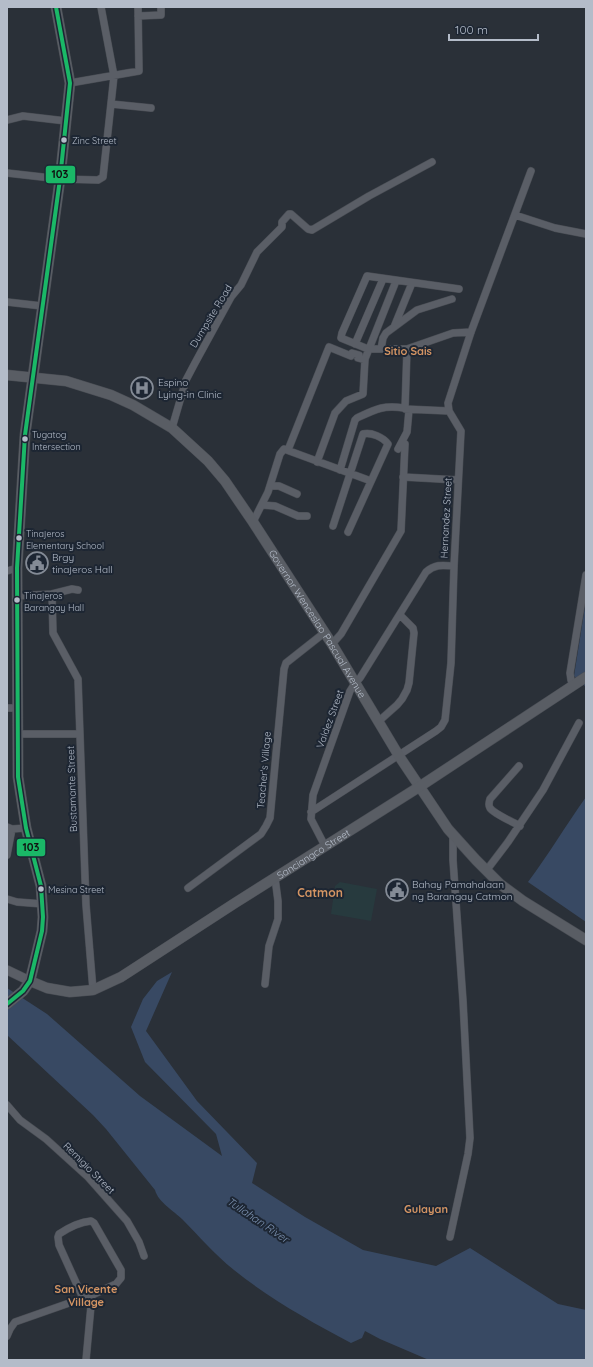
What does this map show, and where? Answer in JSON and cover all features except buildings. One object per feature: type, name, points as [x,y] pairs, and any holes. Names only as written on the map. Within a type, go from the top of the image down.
[{"type":"main road","points":[[7,1004],[20,994],[30,981],[42,931],[43,904],[26,828],[18,777],[17,734],[12,708],[17,596],[12,569],[25,435],[60,179],[70,83],[56,7]]},
{"type":"main road","name":"Governor Wenceslao Pascual Avenue","points":[[7,375],[66,382],[111,395],[134,405],[172,428],[193,446],[217,470],[253,522],[332,644],[419,787],[453,836],[500,884],[523,902],[586,940]]},
{"type":"main road","name":"Sanciangco Street","points":[[30,981],[47,988],[70,992],[93,990],[121,977],[419,787],[580,681]]},
{"type":"street","points":[[7,173],[60,179],[98,180],[103,177],[114,76],[101,7]]},
{"type":"street","points":[[70,83],[138,71],[140,68],[138,7]]},
{"type":"street","points":[[138,16],[161,15],[161,7]]},
{"type":"street","points":[[111,104],[151,108]]},
{"type":"street","points":[[7,120],[24,116],[66,121]]},
{"type":"street","name":"Dumpsite Road","points":[[172,428],[186,380],[231,297],[241,285],[257,252],[282,227],[282,222],[289,214],[291,214],[308,229],[312,230],[368,196],[432,162]]},
{"type":"street","points":[[340,470],[354,420],[357,418],[378,408],[387,406],[407,409],[449,411],[448,403],[470,332],[531,171]]},
{"type":"street","points":[[515,215],[555,228],[586,234]]},
{"type":"street","points":[[459,289],[367,276],[341,338],[368,349],[406,349],[453,333],[470,332]]},
{"type":"street","points":[[355,344],[383,279]]},
{"type":"street","points":[[317,462],[335,413],[346,401],[363,394],[364,360],[396,281]]},
{"type":"street","points":[[394,327],[412,283]]},
{"type":"street","points":[[381,349],[383,338],[386,333],[417,310],[452,299]]},
{"type":"street","points":[[7,302],[42,306]]},
{"type":"street","points":[[288,450],[329,347],[350,356],[352,353],[359,355],[358,358],[364,360]]},
{"type":"street","points":[[398,450],[407,432],[406,349]]},
{"type":"street","name":"Hernandez Street","points":[[311,812],[400,756],[439,729],[444,720],[451,663],[461,431],[449,411]]},
{"type":"street","points":[[333,526],[351,473],[358,444],[363,434],[367,433],[376,435],[388,444],[348,532]]},
{"type":"street","points":[[332,644],[341,634],[401,531],[405,444]]},
{"type":"street","points":[[253,522],[270,486],[280,454],[284,449],[371,481]]},
{"type":"street","points":[[404,477],[458,480]]},
{"type":"street","points":[[270,486],[279,486],[297,494]]},
{"type":"street","points":[[262,505],[275,506],[298,516],[307,516]]},
{"type":"street","name":"Valdez Street","points":[[325,846],[311,820],[313,795],[350,691],[360,678],[426,572],[431,567],[437,565],[454,566]]},
{"type":"street","points":[[580,681],[571,680],[570,673],[586,575]]},
{"type":"street","points":[[17,596],[52,594],[72,589],[78,590]]},
{"type":"street","name":"Bustamante Street","points":[[52,594],[53,633],[78,679],[86,905],[93,990]]},
{"type":"street","points":[[379,721],[402,699],[409,683],[414,632],[413,628],[400,615]]},
{"type":"street","name":"Teacher's Village","points":[[188,888],[261,834],[266,826],[270,818],[284,669],[286,663],[324,633]]},
{"type":"street","points":[[486,870],[520,826],[543,790],[579,723]]},
{"type":"street","points":[[17,734],[80,734]]},
{"type":"street","points":[[519,766],[490,799],[489,804],[490,808],[497,813],[520,826]]},
{"type":"street","points":[[7,855],[10,828],[26,828]]},
{"type":"street","points":[[450,1237],[468,1154],[470,1138],[463,1001],[453,860],[453,836]]},
{"type":"street","points":[[265,984],[269,946],[278,920],[278,902],[275,878]]},
{"type":"street","points":[[7,899],[17,902],[43,904]]},
{"type":"street","points":[[7,970],[30,981]]},
{"type":"street","name":"Remigio Street","points":[[7,1105],[20,1120],[46,1139],[88,1177],[127,1220],[139,1242],[144,1256]]},
{"type":"street","points":[[7,1336],[15,1322],[92,1295],[116,1284],[121,1278],[121,1270],[94,1223],[91,1221],[82,1223],[59,1234],[58,1237],[59,1244],[83,1298]]},
{"type":"street","points":[[86,1360],[92,1295]]},
{"type":"green space","points":[[340,882],[377,889],[371,921],[331,914],[335,886]]},
{"type":"water","points":[[586,600],[586,687],[574,676]]},
{"type":"water","points":[[586,797],[586,922],[528,882]]},
{"type":"water","name":"Tullahan River","points":[[172,972],[146,1031],[197,1101],[257,1163],[252,1183],[305,1217],[363,1250],[436,1266],[470,1248],[558,1304],[586,1310],[586,1360],[429,1360],[365,1331],[362,1338],[351,1343],[320,1326],[262,1291],[220,1258],[159,1198],[155,1190],[93,1115],[7,1035],[7,988],[47,1014],[140,1096],[222,1156],[216,1134],[145,1062],[131,1027],[143,999],[157,981]]},
{"type":"transit line","name":"103","points":[[7,1004],[23,991],[30,981],[42,931],[43,917],[41,886],[26,828],[18,777],[17,568],[25,435],[60,179],[70,83],[56,7]]},
{"type":"place","name":"Zinc Street","points":[[64,140]]},
{"type":"place","name":"Espino Lying-in Clinic","points":[[142,388]]},
{"type":"place","name":"Tugatog Intersection","points":[[25,439]]},
{"type":"place","name":"Tinajeros Elementary School","points":[[19,538]]},
{"type":"place","name":"Brgy tinajeros Hall","points":[[37,563]]},
{"type":"place","name":"Tinajeros Barangay Hall","points":[[17,600]]},
{"type":"place","name":"Mesina Street","points":[[41,889]]},
{"type":"place","name":"Bahay Pamahalaan ng Barangay Catmon","points":[[397,890]]},
{"type":"district","name":"Sitio Sais","points":[[408,351]]},
{"type":"district","name":"Catmon","points":[[320,892]]},
{"type":"district","name":"Gulayan","points":[[426,1209]]},
{"type":"district","name":"San Vicente Village","points":[[86,1295]]}]
